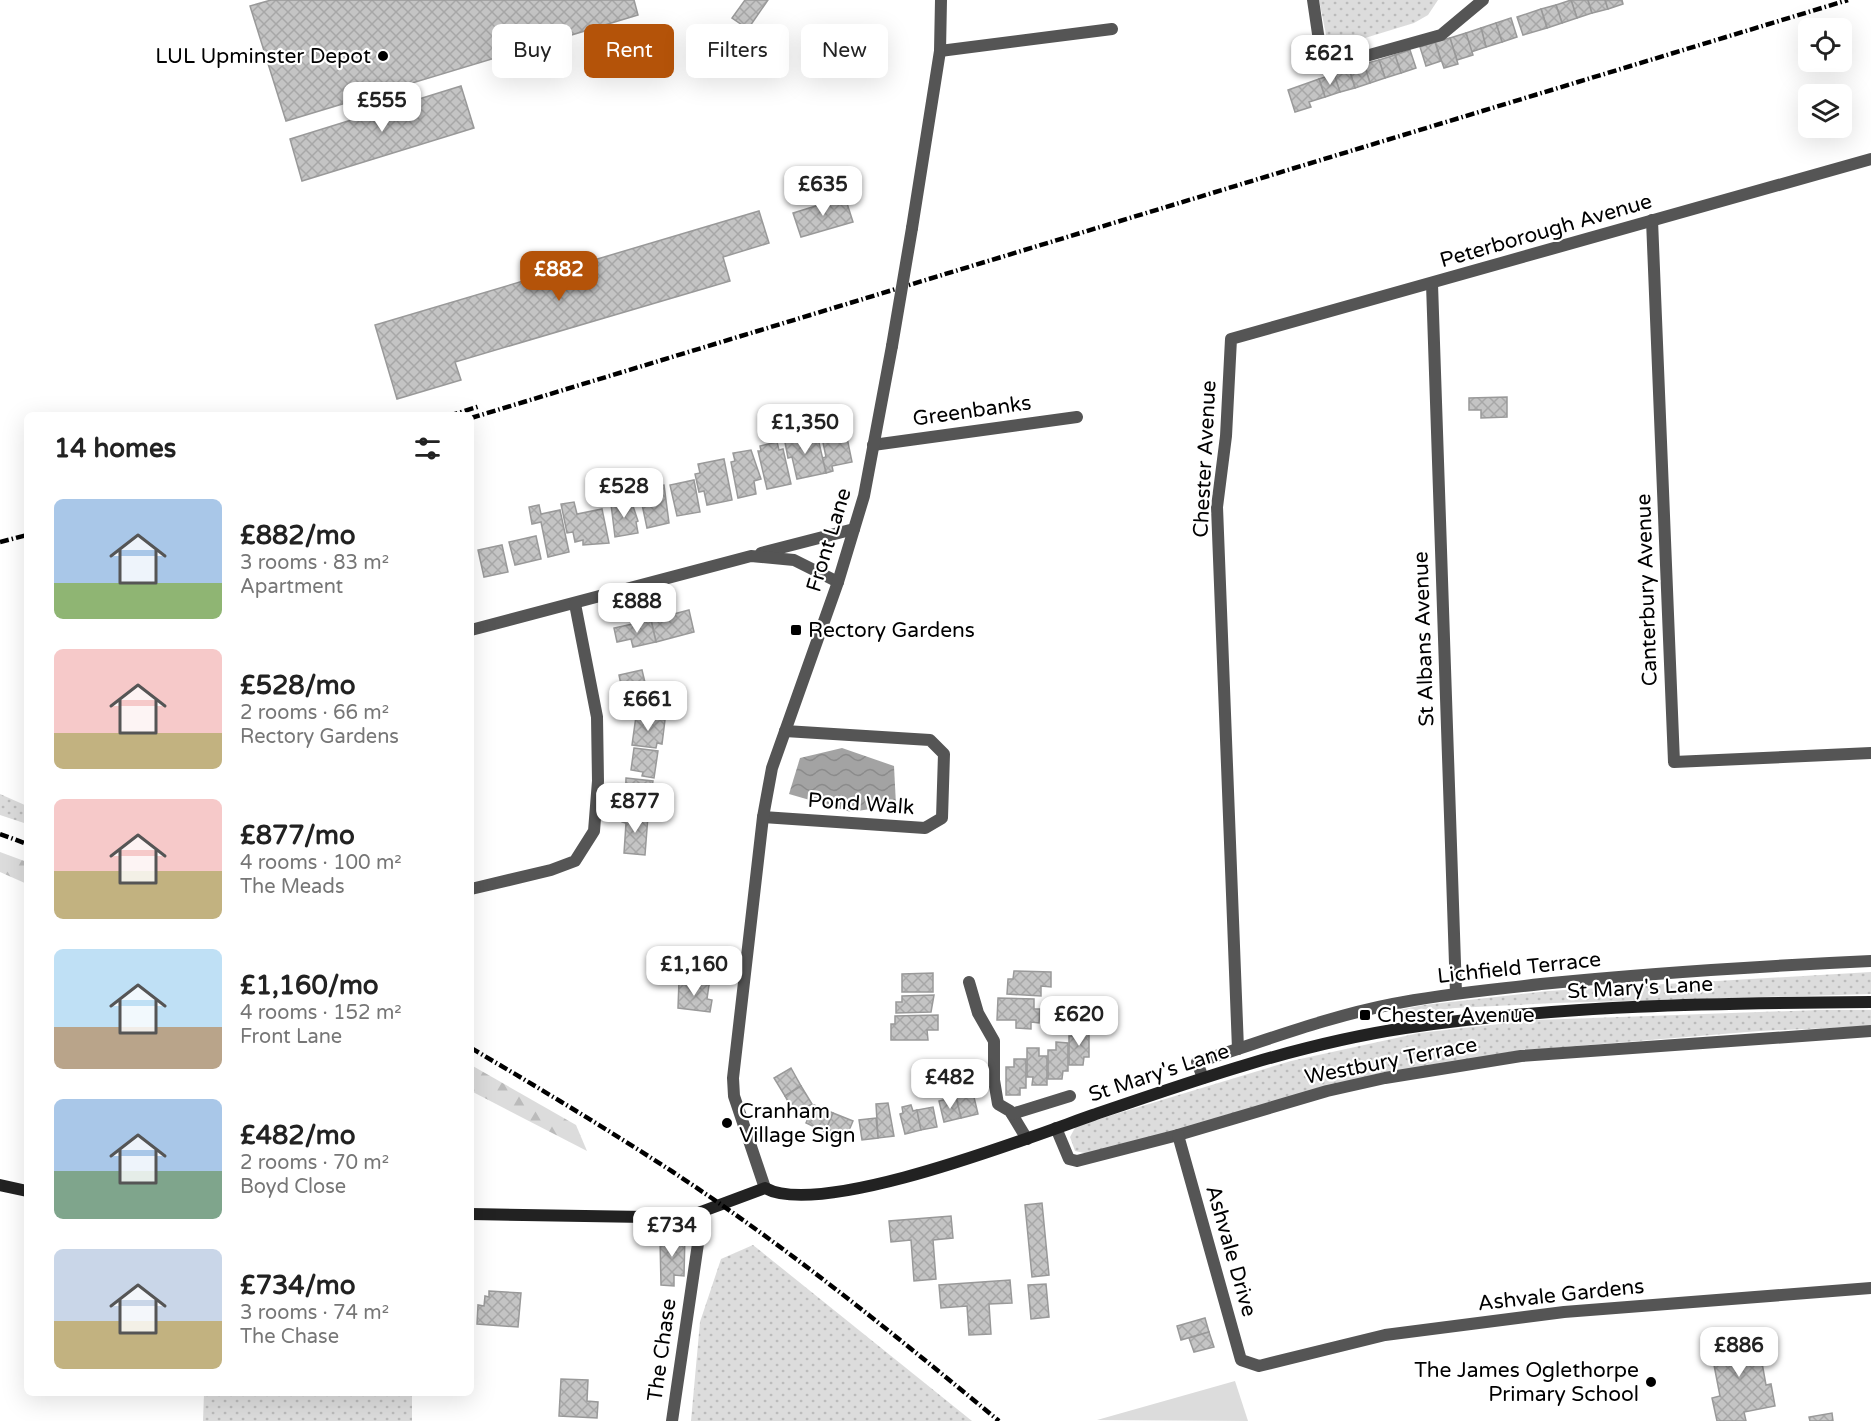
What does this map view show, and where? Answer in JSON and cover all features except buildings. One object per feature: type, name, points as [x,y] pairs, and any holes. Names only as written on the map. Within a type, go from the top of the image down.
[{"type":"main road","name":"St Mary's Lane","points":[[765,1188],[776,1194],[794,1195],[873,1185],[927,1172],[1203,1078],[1312,1047],[1403,1028],[1493,1017],[1724,1003],[1871,1002]]},
{"type":"main road","points":[[0,1185],[24,1190]]},
{"type":"main road","points":[[474,1214],[646,1217],[698,1213],[765,1188]]},
{"type":"street","name":"Front Lane","points":[[765,1188],[734,1096],[733,1078],[763,817],[772,768],[838,582],[854,529],[873,445],[892,346],[940,51],[940,0]]},
{"type":"street","points":[[1313,0],[1323,68],[1441,35],[1483,0]]},
{"type":"street","points":[[940,51],[1112,29]]},
{"type":"street","name":"Peterborough Avenue","points":[[1231,339],[1871,159]]},
{"type":"street","name":"Canterbury Avenue","points":[[1652,220],[1674,762],[1871,753]]},
{"type":"street","name":"St Albans Avenue","points":[[1432,284],[1456,993]]},
{"type":"street","name":"Chester Avenue","points":[[1231,339],[1226,436],[1217,507],[1238,1050]]},
{"type":"street","name":"Greenbanks","points":[[873,445],[1077,417]]},
{"type":"street","points":[[474,629],[854,529]]},
{"type":"street","points":[[751,556],[794,560],[838,582]]},
{"type":"street","points":[[474,888],[552,870],[575,861],[594,831],[598,781],[597,717],[575,604]]},
{"type":"street","name":"Pond Walk","points":[[763,817],[925,828],[942,818],[945,754],[930,740],[785,731]]},
{"type":"street","name":"Lichfield Terrace","points":[[1203,1078],[1197,1062],[1345,1015],[1392,1004],[1456,993],[1635,975],[1871,961]]},
{"type":"street","points":[[969,982],[978,1013],[994,1041],[994,1080],[998,1104],[1012,1114],[1027,1139]]},
{"type":"street","name":"Westbury Terrace","points":[[1056,1128],[1069,1160],[1077,1161],[1178,1135],[1327,1091],[1385,1078],[1521,1056],[1871,1030]]},
{"type":"street","points":[[1012,1114],[1070,1096]]},
{"type":"street","name":"Ashvale Drive","points":[[1178,1135],[1241,1360],[1258,1366]]},
{"type":"street","name":"The Chase","points":[[672,1421],[700,1230],[698,1213]]},
{"type":"street","name":"Ashvale Gardens","points":[[1258,1366],[1385,1335],[1564,1312],[1871,1288]]},
{"type":"green space","points":[[1319,0],[1438,0],[1428,15],[1414,23],[1329,49]]},
{"type":"green space","points":[[0,794],[24,805],[24,823],[0,815]]},
{"type":"green space","points":[[0,852],[24,861],[24,883],[0,872]]},
{"type":"green space","points":[[1871,972],[1871,994],[1555,1003],[1455,1008],[1393,1016],[1393,1011],[1424,1005],[1548,991]]},
{"type":"green space","points":[[1871,1010],[1871,1026],[1760,1031],[1516,1051],[1089,1154],[1075,1151],[1070,1137],[1076,1126],[1291,1061],[1419,1033],[1536,1020]]},
{"type":"green space","points":[[474,1067],[576,1125],[587,1151],[474,1093]]},
{"type":"green space","points":[[753,1245],[972,1421],[691,1421],[700,1322],[721,1259]]},
{"type":"green space","points":[[1235,1381],[1248,1421],[1097,1420]]},
{"type":"green space","points":[[204,1396],[412,1396],[412,1421],[203,1421]]},
{"type":"water","points":[[842,748],[894,766],[896,805],[851,812],[789,794],[800,758]]},
{"type":"railway","points":[[474,417],[1848,0]]},
{"type":"railway","points":[[461,412],[480,406]]},
{"type":"railway","points":[[0,542],[24,536]]},
{"type":"railway","points":[[0,834],[24,843]]},
{"type":"railway","points":[[474,1050],[623,1140],[757,1230],[839,1292],[999,1421]]},
{"type":"place","name":"LUL Upminster Depot","points":[[383,56]]},
{"type":"place","name":"Rectory Gardens","points":[[796,630]]},
{"type":"place","name":"Chester Avenue","points":[[1365,1015]]},
{"type":"place","name":"Cranham Village Sign","points":[[727,1123]]},
{"type":"place","name":"The James Oglethorpe Primary School","points":[[1651,1382]]}]
